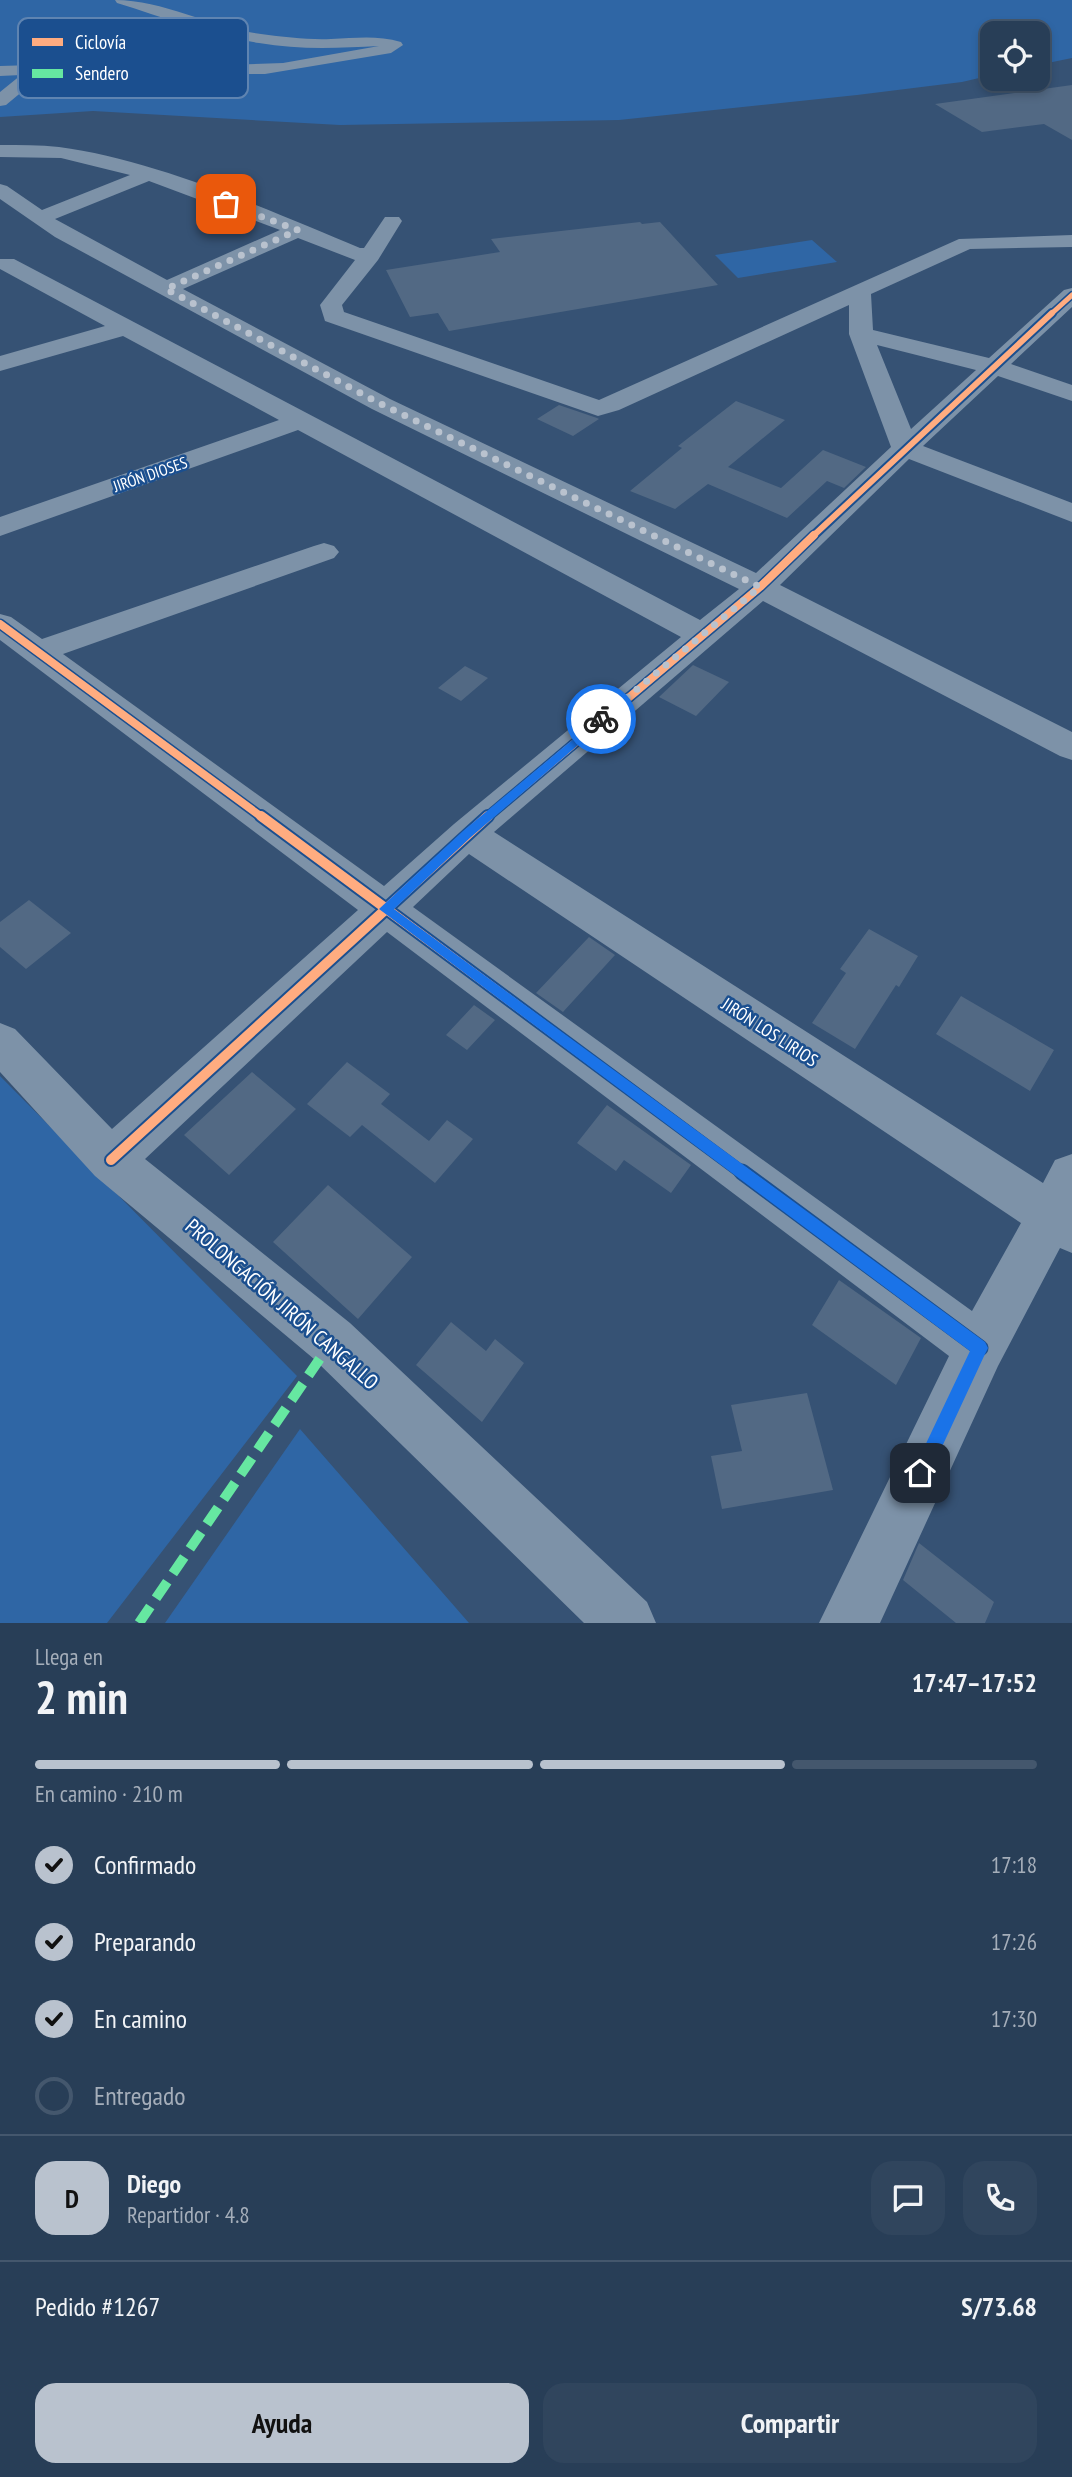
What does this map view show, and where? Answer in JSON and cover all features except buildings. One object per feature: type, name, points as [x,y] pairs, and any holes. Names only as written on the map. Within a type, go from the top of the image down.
[{"type":"street","points":[[122,0],[181,18]]},
{"type":"street","points":[[248,36],[328,44],[380,41],[395,45],[391,48],[272,69],[248,69]]},
{"type":"street","points":[[0,71],[18,70]]},
{"type":"street","points":[[0,102],[18,87]]},
{"type":"street","points":[[0,151],[70,154],[149,174],[356,254],[370,255]]},
{"type":"street","points":[[40,218],[149,174]]},
{"type":"street","points":[[0,190],[40,218],[166,289],[381,404],[760,587],[1072,747]]},
{"type":"street","points":[[392,221],[370,255],[331,305],[333,316],[369,331],[598,408],[610,405],[966,243],[1072,242]]},
{"type":"street","points":[[166,289],[298,230]]},
{"type":"street","points":[[6,264],[701,634]]},
{"type":"street","points":[[860,290],[861,334],[905,448],[1072,513]]},
{"type":"street","points":[[111,1160],[467,834],[760,587],[905,448],[1070,298]]},
{"type":"street","points":[[0,364],[128,327]]},
{"type":"street","points":[[861,334],[995,367],[1072,393]]},
{"type":"street","name":"JIRÓN DIOSES","points":[[0,527],[300,421]]},
{"type":"street","points":[[37,652],[324,552]]},
{"type":"street","points":[[0,624],[980,1348]]},
{"type":"street","name":"JIRÓN LOS LIRIOS","points":[[467,834],[1065,1207]]},
{"type":"street","name":"PROLONGACIÓN JIRÓN CANGALLO","points":[[0,1042],[111,1160],[332,1340],[626,1623]]},
{"type":"street","points":[[849,1623],[980,1348],[1065,1207]]},
{"type":"shaded area","points":[[0,0],[1072,0],[1072,58],[1050,63],[1050,21],[980,21],[980,78],[857,95],[619,120],[340,125],[93,111],[0,117]]},
{"type":"shaded area","points":[[812,240],[837,262],[738,278],[715,255]]},
{"type":"shaded area","points":[[0,1076],[297,1376],[107,1623],[0,1623]]},
{"type":"shaded area","points":[[300,1429],[469,1623],[165,1623]]},
{"type":"marked path","points":[[139,1623],[332,1341]]},
{"type":"cycle path","points":[[111,1160],[467,834],[760,587],[905,448],[1072,295]]},
{"type":"cycle path","points":[[0,624],[980,1348]]},
{"type":"way so far","points":[[226,204],[298,230],[166,289],[381,404],[760,587],[601,719]]},
{"type":"route","points":[[601,719],[467,834],[385,909],[980,1348],[920,1473]]}]
